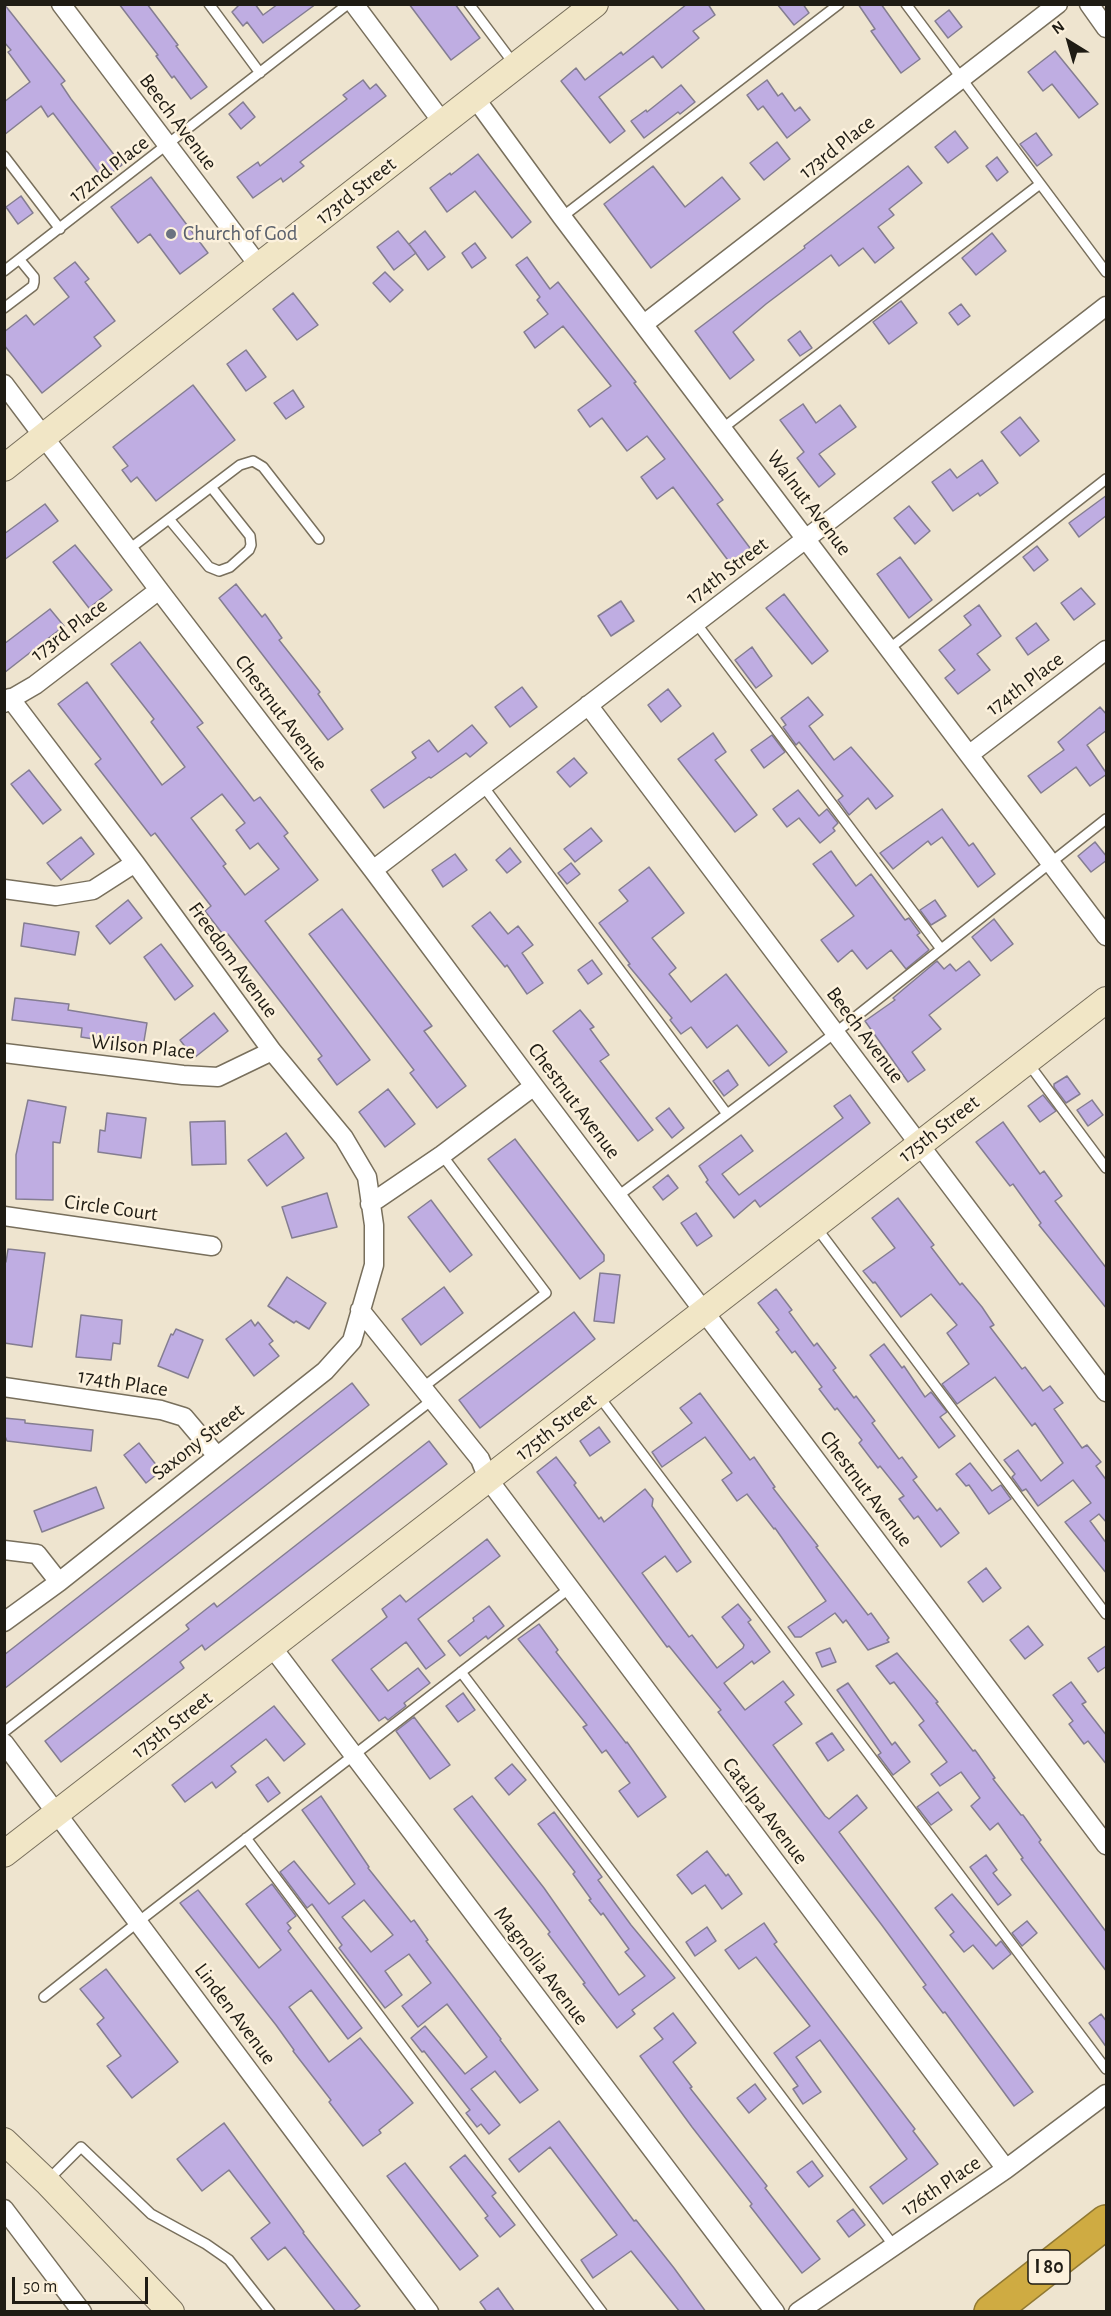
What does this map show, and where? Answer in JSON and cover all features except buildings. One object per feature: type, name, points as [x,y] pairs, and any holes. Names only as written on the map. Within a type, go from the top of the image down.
[{"type":"highway","name":"I 80","points":[[991,2312],[1107,2222]]},
{"type":"street","name":"Beech Avenue","points":[[62,4],[259,266]]},
{"type":"street","points":[[354,4],[443,123]]},
{"type":"street","name":"173rd Street","points":[[4,468],[595,4]]},
{"type":"street","name":"173rd Place","points":[[644,324],[1059,4]]},
{"type":"street","points":[[1089,4],[1107,28]]},
{"type":"street","name":"Walnut Avenue","points":[[475,98],[562,217],[1107,936]]},
{"type":"street","name":"174th Street","points":[[373,870],[1107,306]]},
{"type":"street","name":"Chestnut Avenue","points":[[4,384],[1107,1845]]},
{"type":"street","name":"173rd Place","points":[[7,700],[35,685],[159,590]]},
{"type":"street","name":"174th Place","points":[[970,754],[1107,650]]},
{"type":"street","name":"Freedom Avenue","points":[[7,700],[135,863],[272,1051],[344,1138],[367,1177],[374,1225],[374,1265]]},
{"type":"street","name":"Beech Avenue","points":[[588,705],[1107,1392]]},
{"type":"street","points":[[4,889],[56,896],[93,890],[135,863]]},
{"type":"street","name":"175th Street","points":[[4,1854],[704,1313],[918,1144],[1107,1000]]},
{"type":"street","name":"Wilson Place","points":[[4,1053],[183,1075],[218,1077],[272,1051]]},
{"type":"street","points":[[370,1204],[442,1155],[534,1086]]},
{"type":"street","name":"Circle Court","points":[[4,1216],[212,1246]]},
{"type":"street","name":"Saxony Street","points":[[4,1622],[59,1582],[325,1371],[352,1341],[374,1265]]},
{"type":"street","name":"Catalpa Avenue","points":[[360,1310],[480,1459],[489,1479],[1006,2169]]},
{"type":"street","name":"174th Place","points":[[4,1387],[161,1410],[184,1417],[217,1456]]},
{"type":"street","points":[[4,1550],[37,1554],[59,1582]]},
{"type":"street","name":"Magnolia Avenue","points":[[272,1647],[775,2312]]},
{"type":"street","name":"Linden Avenue","points":[[4,1743],[429,2312]]},
{"type":"street","name":"176th Place","points":[[798,2312],[1006,2169],[1107,2094]]},
{"type":"street","points":[[4,2141],[47,2182],[171,2312]]},
{"type":"street","points":[[4,2209],[82,2312]]},
{"type":"lane","points":[[209,4],[260,73]]},
{"type":"lane","name":"172nd Place","points":[[4,271],[348,4]]},
{"type":"lane","points":[[469,4],[516,66]]},
{"type":"lane","points":[[562,217],[839,4]]},
{"type":"lane","points":[[906,4],[1107,272]]},
{"type":"lane","points":[[4,156],[60,229]]},
{"type":"lane","points":[[723,428],[1040,184]]},
{"type":"lane","points":[[4,308],[33,286],[34,277],[20,260]]},
{"type":"lane","points":[[128,550],[240,465],[253,461],[262,467],[320,539]]},
{"type":"lane","points":[[890,648],[1107,479]]},
{"type":"lane","points":[[169,519],[209,567],[219,571],[230,567],[249,550],[250,536],[211,487]]},
{"type":"lane","points":[[696,623],[941,949]]},
{"type":"lane","points":[[483,786],[727,1114]]},
{"type":"lane","points":[[618,1196],[834,1033],[1107,819]]},
{"type":"lane","points":[[1027,1061],[1107,1168]]},
{"type":"lane","points":[[4,1732],[427,1394],[546,1293],[442,1155]]},
{"type":"lane","points":[[815,1226],[1107,1614]]},
{"type":"lane","points":[[598,1395],[1107,2069]]},
{"type":"lane","points":[[44,1997],[570,1588]]},
{"type":"lane","points":[[461,1672],[894,2246]]},
{"type":"lane","points":[[246,1838],[602,2312]]},
{"type":"lane","points":[[47,2182],[81,2147],[151,2214],[206,2244],[229,2260],[270,2312]]},
{"type":"place","name":"Church of God","points":[[171,234]]}]
